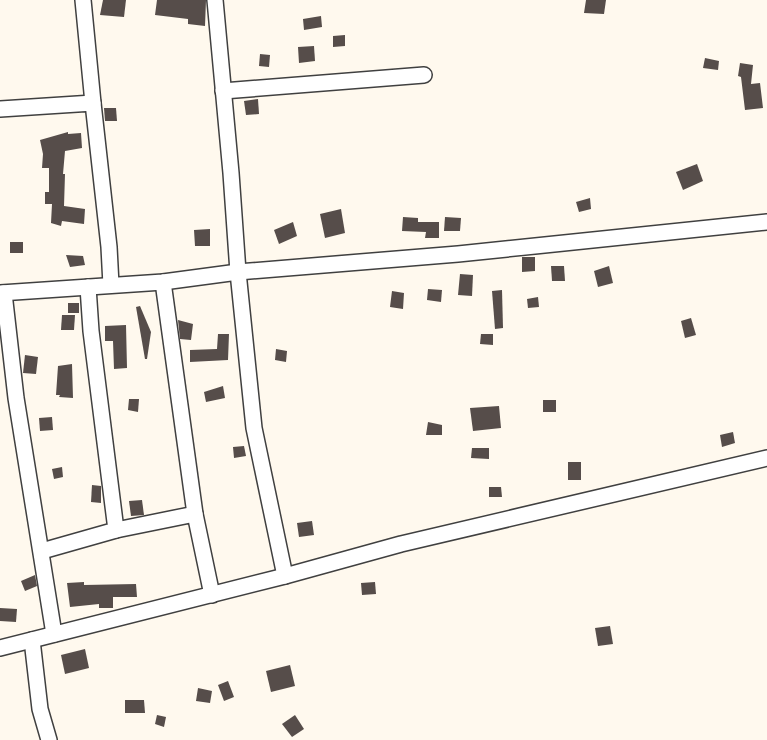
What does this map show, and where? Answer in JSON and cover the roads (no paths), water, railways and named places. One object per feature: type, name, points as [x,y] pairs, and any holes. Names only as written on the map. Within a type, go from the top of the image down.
[{"type":"street","points":[[83,0],[109,247],[111,285]]},
{"type":"street","points":[[215,0],[238,272],[254,428],[285,576]]},
{"type":"street","points":[[223,90],[424,75]]},
{"type":"street","points":[[0,109],[93,103]]},
{"type":"street","points":[[54,634],[16,398],[2,293],[163,282],[238,272],[458,254],[767,222]]},
{"type":"street","points":[[163,282],[195,514],[212,595]]},
{"type":"street","points":[[88,287],[91,331],[116,530]]},
{"type":"street","points":[[0,648],[212,595],[402,544],[767,458]]},
{"type":"street","points":[[42,551],[116,530],[195,514]]},
{"type":"street","points":[[32,640],[40,709],[49,740]]}]
